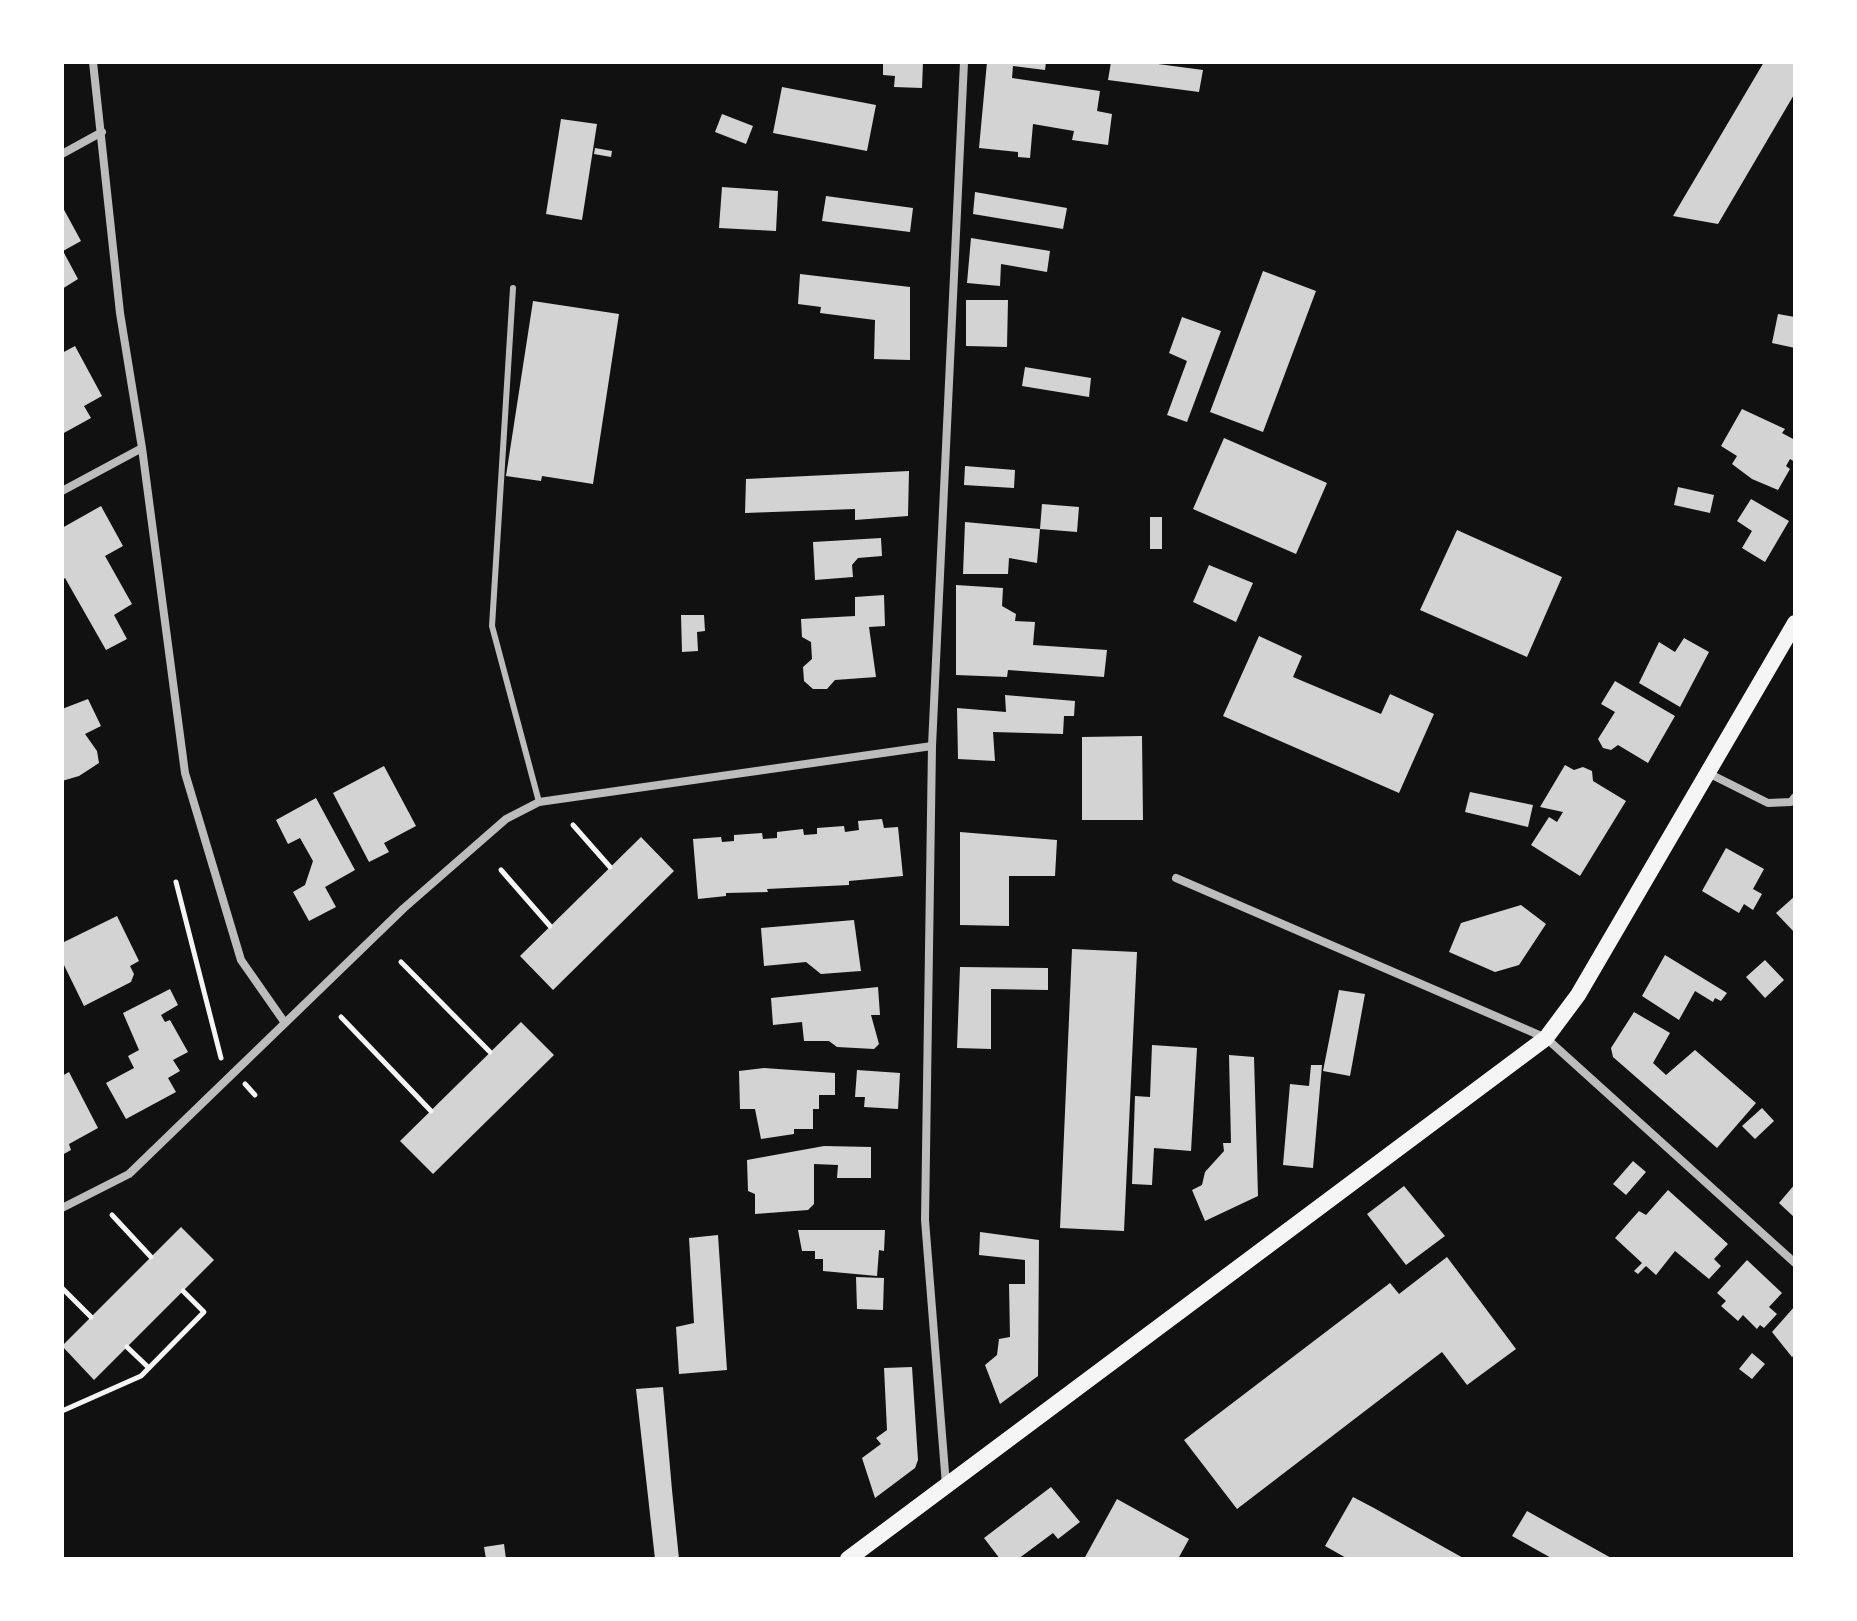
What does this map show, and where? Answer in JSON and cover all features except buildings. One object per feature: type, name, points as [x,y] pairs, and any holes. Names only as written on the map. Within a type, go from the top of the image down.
[{"type":"main road","points":[[848,1559],[1546,1038],[1578,995],[1795,623]]},
{"type":"street","points":[[93,62],[120,313],[142,448],[185,773],[241,960],[285,1023]]},
{"type":"street","points":[[946,1486],[925,1220],[932,746],[964,62]]},
{"type":"street","points":[[62,154],[102,132]]},
{"type":"street","points":[[62,491],[142,448]]},
{"type":"street","points":[[62,1208],[129,1174],[404,908],[506,819],[539,802],[932,746]]},
{"type":"street","points":[[1708,773],[1768,803],[1791,802],[1795,797]]},
{"type":"street","points":[[1176,878],[1546,1038],[1795,1263]]},
{"type":"lane","points":[[513,288],[492,626],[539,802]]},
{"type":"path","points":[[573,825],[610,867]]},
{"type":"path","points":[[501,870],[550,926]]},
{"type":"path","points":[[176,882],[221,1058]]},
{"type":"path","points":[[401,962],[490,1052]]},
{"type":"path","points":[[341,1017],[431,1111]]},
{"type":"path","points":[[112,1215],[151,1257]]},
{"type":"path","points":[[62,1288],[91,1317]]},
{"type":"path","points":[[62,1411],[141,1376],[204,1312],[183,1291]]},
{"type":"path","points":[[127,1347],[149,1368]]}]
